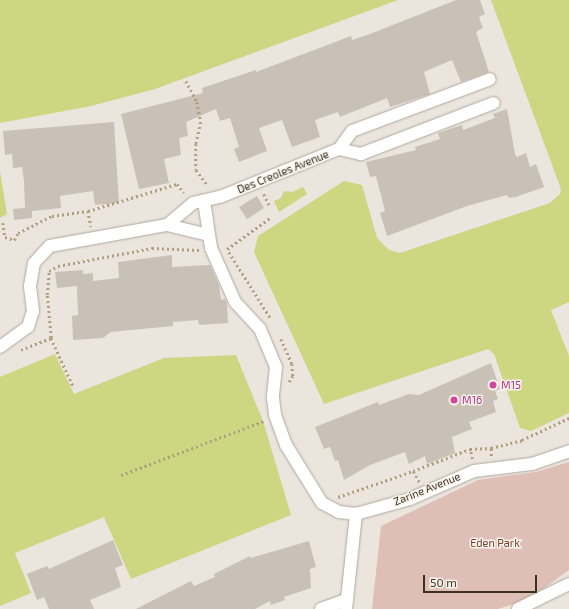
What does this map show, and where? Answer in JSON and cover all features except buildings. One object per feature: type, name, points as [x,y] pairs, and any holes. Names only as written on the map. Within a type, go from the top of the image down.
[{"type":"street","points":[[339,149],[352,131],[490,79]]},
{"type":"street","name":"Des Creoles Avenue","points":[[167,225],[198,202],[220,197],[339,149],[361,154],[494,103]]},
{"type":"street","points":[[198,202],[209,236],[211,248],[235,302],[260,329],[276,367],[275,410],[286,445],[322,503],[339,512],[356,514],[346,604],[322,609]]},
{"type":"street","name":"Des Creoles Avenue","points":[[0,347],[28,327],[33,311],[30,286],[34,263],[50,246],[167,225],[209,236]]},
{"type":"street","name":"Zarine Avenue","points":[[356,514],[425,492],[474,471],[532,464],[569,451]]},
{"type":"street","points":[[518,609],[569,584]]},
{"type":"path","points":[[186,81],[197,102],[201,122],[196,144],[196,170],[203,182],[220,197]]},
{"type":"path","points":[[3,223],[5,237],[14,240],[18,233],[52,216],[88,211],[178,184],[198,202]]},
{"type":"path","points":[[88,211],[94,239]]},
{"type":"path","points":[[74,388],[50,338],[47,295],[48,271],[58,266],[152,248],[189,252],[211,248],[227,249],[270,218]]},
{"type":"path","points":[[227,249],[272,322]]},
{"type":"path","points":[[279,336],[292,364],[293,376],[286,388]]},
{"type":"path","points":[[13,353],[50,338]]},
{"type":"path","points":[[331,495],[336,497],[350,494],[470,449],[491,448],[522,440],[569,418]]},
{"type":"path","points":[[121,475],[263,421]]},
{"type":"path","points":[[490,468],[491,448]]},
{"type":"path","points":[[470,449],[474,471]]},
{"type":"path","points":[[413,471],[425,492]]},
{"type":"green space","name":"Eden Park","points":[[569,462],[569,570],[529,599],[498,609],[372,609],[381,526],[478,480],[536,472]]},
{"type":"shaded area","points":[[0,0],[398,0],[155,89],[91,106],[0,123]]},
{"type":"shaded area","points":[[491,0],[569,0],[569,302],[551,310],[569,356],[569,413],[531,431],[520,428],[494,354],[488,349],[324,404],[254,252],[258,236],[344,181],[362,185],[377,238],[389,250],[400,253],[550,203],[560,194],[561,189]]},
{"type":"shaded area","points":[[0,171],[7,214],[0,218]]},
{"type":"shaded area","points":[[303,187],[307,194],[279,212],[274,201],[281,198],[284,191],[292,192]]},
{"type":"shaded area","points":[[55,354],[74,394],[164,358],[236,355],[263,421],[291,515],[131,579],[104,517],[15,553],[31,593],[0,606],[0,377]]},
{"type":"place","name":"M15","points":[[493,385]]},
{"type":"place","name":"M16","points":[[454,400]]}]
